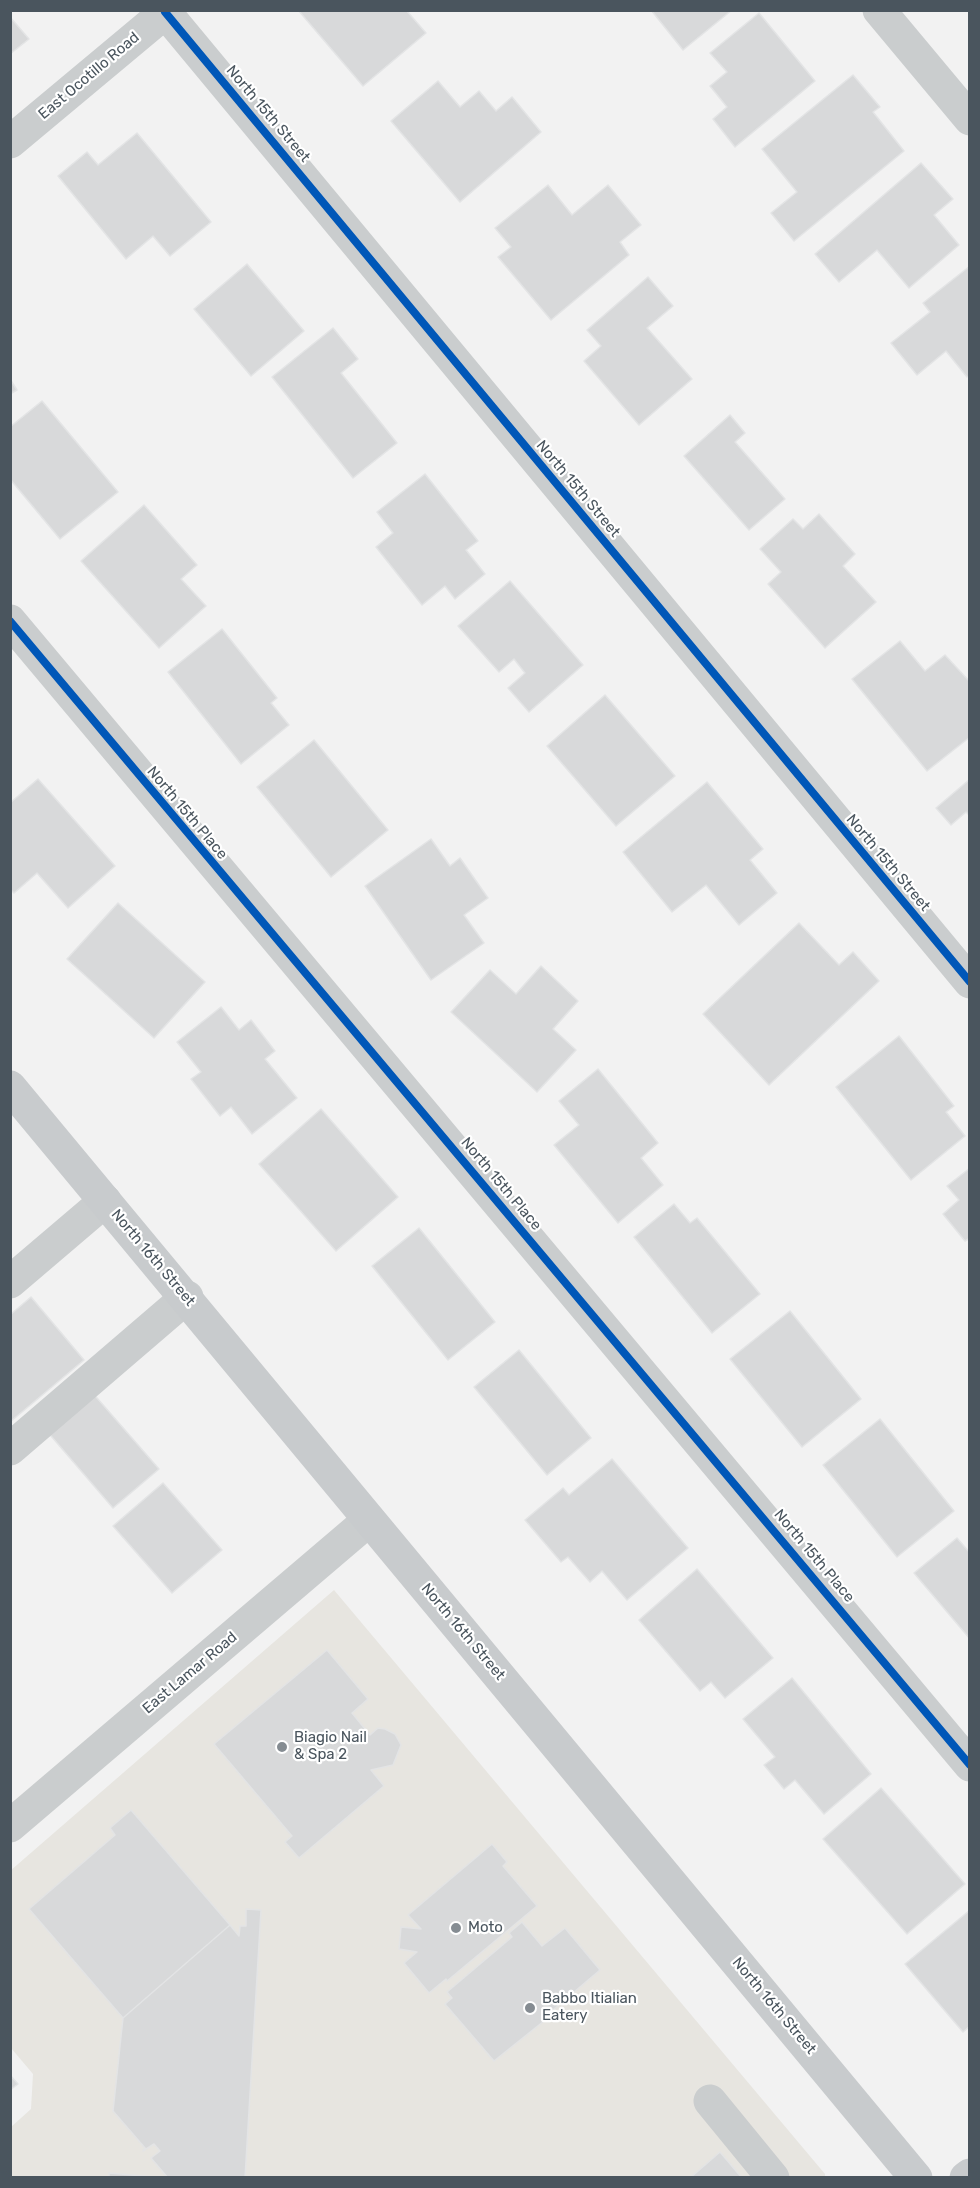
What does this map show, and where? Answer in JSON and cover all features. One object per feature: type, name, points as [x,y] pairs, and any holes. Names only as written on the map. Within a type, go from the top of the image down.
[{"type":"main road","name":"North 16th Street","points":[[14,1097],[187,1297],[369,1520],[916,2178]]},
{"type":"street","points":[[879,10],[969,119]]},
{"type":"street","name":"East Ocotillo Road","points":[[10,142],[166,11]]},
{"type":"street","name":"North 15th Street","points":[[166,11],[969,982]]},
{"type":"street","name":"North 15th Place","points":[[10,621],[969,1765]]},
{"type":"street","points":[[10,1282],[105,1201]]},
{"type":"street","points":[[10,1449],[187,1297]]},
{"type":"street","name":"East Lamar Road","points":[[10,1826],[369,1520]]},
{"type":"street","points":[[710,2101],[773,2178]]},
{"type":"shaded area","points":[[334,1590],[825,2174],[825,2177],[11,2177],[11,2127],[31,2109],[33,2074],[11,2048],[10,1871]]},
{"type":"building","points":[[298,10],[406,10],[426,33],[363,86]]},
{"type":"building","points":[[651,10],[732,10],[683,50]]},
{"type":"building","points":[[759,13],[815,81],[735,147],[713,119],[727,107],[710,86],[727,72],[710,53]]},
{"type":"building","points":[[10,17],[29,39],[10,54]]},
{"type":"building","points":[[853,75],[880,107],[873,112],[904,151],[794,241],[771,213],[797,192],[762,149]]},
{"type":"building","points":[[438,81],[460,107],[479,91],[496,111],[512,97],[541,132],[460,202],[391,121]]},
{"type":"building","points":[[137,133],[211,222],[170,256],[153,236],[126,259],[58,176],[87,152],[98,165]]},
{"type":"building","points":[[921,163],[953,199],[934,215],[959,245],[909,288],[877,250],[839,282],[815,254]]},
{"type":"building","points":[[548,185],[572,215],[608,185],[641,225],[620,242],[629,255],[551,320],[498,257],[511,247],[495,228]]},
{"type":"building","points":[[247,264],[304,331],[251,376],[194,309]]},
{"type":"building","points":[[970,266],[970,375],[967,377],[946,351],[917,375],[891,343],[930,312],[923,303]]},
{"type":"building","points":[[648,277],[673,306],[647,328],[692,379],[639,425],[584,361],[601,346],[587,330]]},
{"type":"building","points":[[333,328],[358,359],[341,373],[397,443],[353,478],[272,377]]},
{"type":"building","points":[[10,379],[17,390],[10,394]]},
{"type":"building","points":[[42,401],[118,492],[60,539],[10,479],[10,427]]},
{"type":"building","points":[[730,415],[745,433],[735,442],[785,499],[749,530],[684,456]]},
{"type":"building","points":[[425,474],[478,541],[466,550],[485,574],[455,599],[445,586],[422,605],[376,547],[393,533],[377,512]]},
{"type":"building","points":[[144,505],[197,565],[181,579],[206,606],[159,648],[81,561]]},
{"type":"building","points":[[819,514],[855,554],[843,566],[876,602],[825,648],[768,584],[781,572],[760,549],[793,519],[803,529]]},
{"type":"building","points":[[510,581],[583,665],[529,712],[508,688],[525,673],[514,659],[499,672],[458,626]]},
{"type":"building","points":[[222,629],[277,698],[271,703],[289,725],[241,764],[168,672]]},
{"type":"building","points":[[900,641],[925,671],[945,655],[970,682],[970,737],[927,771],[852,679]]},
{"type":"building","points":[[605,695],[675,776],[616,826],[547,746]]},
{"type":"building","points":[[314,740],[388,830],[331,877],[257,787]]},
{"type":"building","points":[[38,779],[115,866],[68,908],[37,873],[14,893],[10,889],[10,803]]},
{"type":"building","points":[[970,779],[970,816],[966,812],[951,825],[936,808]]},
{"type":"building","points":[[707,782],[763,849],[750,860],[777,893],[739,925],[706,885],[672,912],[623,852]]},
{"type":"building","points":[[431,839],[450,866],[460,858],[488,898],[464,915],[484,943],[431,980],[365,886]]},
{"type":"building","points":[[118,903],[205,982],[154,1038],[67,959]]},
{"type":"building","points":[[799,923],[839,965],[853,952],[879,981],[769,1085],[703,1014]]},
{"type":"building","points":[[541,966],[578,1001],[553,1029],[576,1050],[537,1092],[451,1012],[490,970],[516,994]]},
{"type":"building","points":[[221,1007],[239,1030],[251,1020],[275,1051],[265,1059],[297,1098],[252,1134],[231,1107],[220,1116],[191,1079],[201,1072],[177,1042]]},
{"type":"building","points":[[899,1036],[954,1106],[946,1112],[965,1136],[911,1180],[836,1087]]},
{"type":"building","points":[[598,1069],[658,1143],[641,1158],[663,1185],[618,1223],[554,1145],[579,1125],[559,1101]]},
{"type":"building","points":[[321,1109],[398,1197],[336,1251],[259,1164]]},
{"type":"building","points":[[970,1168],[970,1238],[965,1241],[943,1214],[959,1200],[947,1186]]},
{"type":"building","points":[[674,1204],[690,1223],[697,1218],[760,1294],[712,1333],[634,1237]]},
{"type":"building","points":[[419,1228],[495,1322],[448,1360],[372,1266]]},
{"type":"building","points":[[31,1297],[84,1360],[10,1422],[10,1315]]},
{"type":"building","points":[[790,1311],[861,1399],[802,1447],[730,1359]]},
{"type":"building","points":[[519,1350],[591,1438],[547,1475],[474,1387]]},
{"type":"building","points":[[90,1390],[159,1469],[113,1508],[45,1429]]},
{"type":"building","points":[[880,1419],[954,1511],[897,1557],[823,1465]]},
{"type":"building","points":[[612,1459],[688,1548],[627,1600],[602,1571],[590,1582],[568,1557],[561,1562],[525,1520],[563,1488],[569,1495]]},
{"type":"building","points":[[163,1483],[222,1550],[172,1593],[113,1526]]},
{"type":"building","points":[[957,1538],[970,1553],[970,1639],[914,1573]]},
{"type":"building","points":[[697,1569],[773,1658],[725,1698],[711,1682],[700,1691],[639,1620]]},
{"type":"building","points":[[327,1650],[368,1699],[352,1713],[370,1735],[378,1728],[385,1729],[395,1734],[401,1745],[393,1765],[371,1770],[384,1786],[299,1858],[285,1842],[292,1836],[214,1744]]},
{"type":"building","points":[[792,1678],[871,1774],[824,1814],[795,1780],[784,1789],[764,1765],[775,1757],[743,1719]]},
{"type":"building","points":[[881,1788],[965,1884],[907,1934],[823,1839]]},
{"type":"building","points":[[131,1810],[230,1925],[123,2018],[29,1909],[115,1835],[110,1828]]},
{"type":"building","points":[[492,1844],[507,1862],[503,1866],[537,1906],[447,1981],[446,1979],[429,1993],[404,1963],[417,1952],[399,1949],[401,1927],[421,1929],[408,1915]]},
{"type":"building","points":[[246,1909],[261,1910],[245,2178],[168,2178],[151,2158],[160,2151],[154,2144],[143,2151],[145,2148],[113,2111],[123,2018],[230,1925],[239,1936],[240,1926],[246,1926]]},
{"type":"building","points":[[970,1910],[970,2026],[963,2032],[905,1964]]},
{"type":"building","points":[[522,1922],[542,1946],[565,1928],[600,1970],[547,2015],[549,2017],[494,2061],[445,2004],[452,1998],[447,1992],[512,1937],[509,1933]]},
{"type":"building","points":[[10,2075],[18,2084],[10,2090]]},
{"type":"building","points":[[720,2152],[742,2178],[690,2178]]},
{"type":"building","points":[[109,2173],[154,2177],[155,2178],[109,2178]]},
{"type":"cycle path","points":[[165,12],[970,982]]},
{"type":"cycle path","points":[[10,621],[970,1765]]},
{"type":"place","name":"Biagio Nail & Spa 2","points":[[282,1747]]},
{"type":"place","name":"Moto","points":[[456,1928]]},
{"type":"place","name":"Babbo Itialian Eatery","points":[[530,2008]]}]
